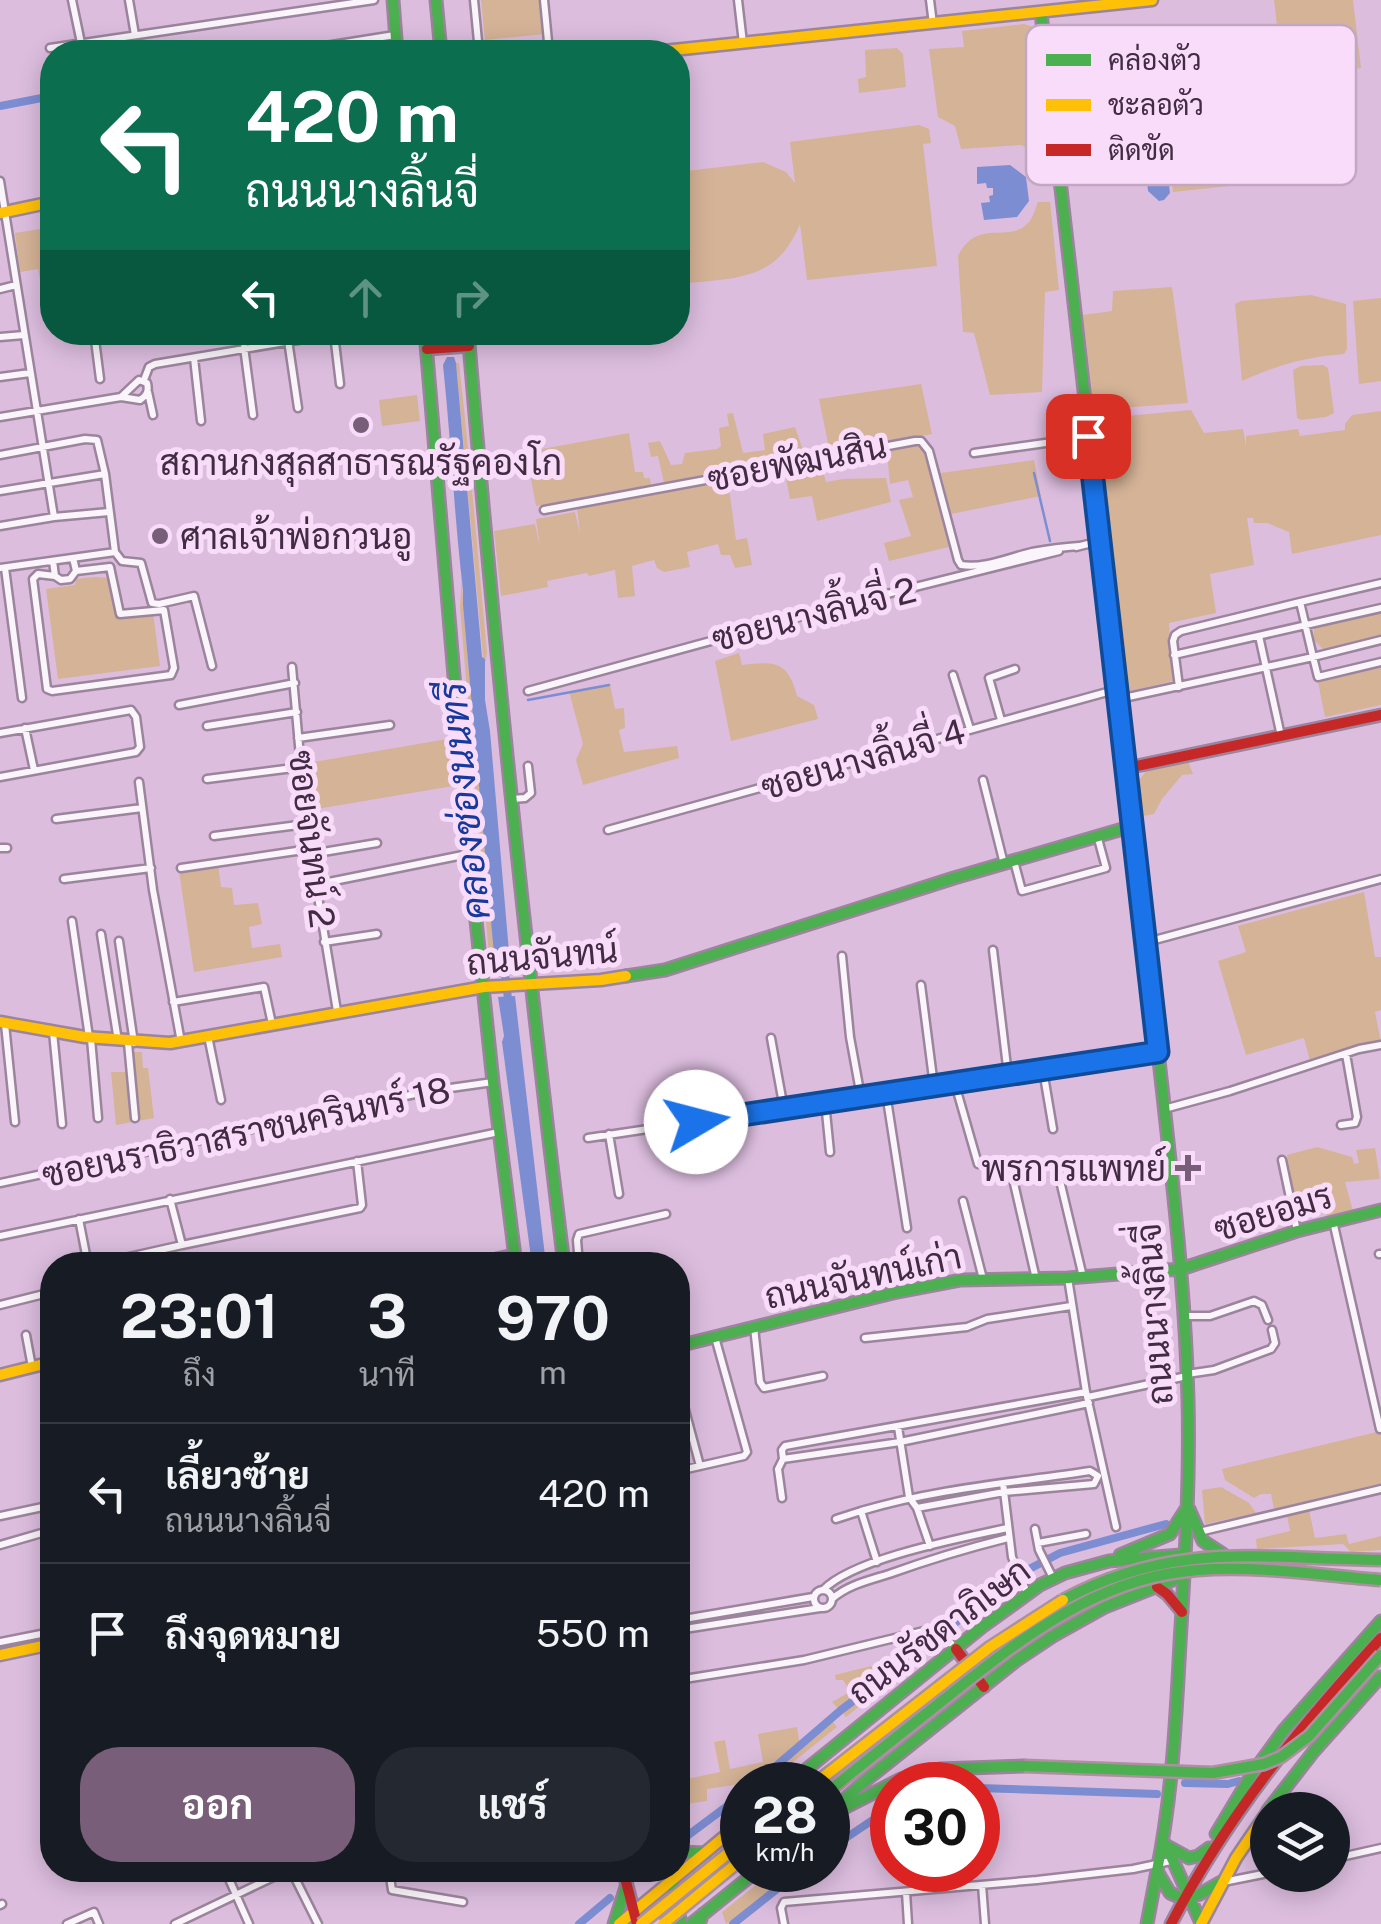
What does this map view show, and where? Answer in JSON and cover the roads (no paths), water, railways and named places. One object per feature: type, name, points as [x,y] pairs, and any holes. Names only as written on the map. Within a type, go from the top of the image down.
[{"type":"main road","points":[[393,0],[397,40]]},
{"type":"main road","points":[[436,0],[440,40]]},
{"type":"main road","points":[[690,48],[1152,0]]},
{"type":"main road","name":"ถนนนางลิ้นจี่","points":[[1064,185],[1181,1269],[1188,1506],[1178,1687],[1165,1841],[1158,1868],[1171,1896],[1187,1897]]},
{"type":"main road","points":[[2,213],[40,205]]},
{"type":"main road","points":[[427,345],[470,854],[488,987],[493,1082],[514,1252]]},
{"type":"main road","points":[[427,348],[469,346],[512,800],[525,985],[562,1252]]},
{"type":"main road","points":[[1126,768],[1381,715]]},
{"type":"main road","name":"ถนนจันทน์","points":[[2,1023],[90,1039],[180,1042],[488,987],[601,980],[665,970],[1133,826]]},
{"type":"main road","name":"ซอยอมร","points":[[1181,1269],[1297,1231],[1381,1210]]},
{"type":"main road","name":"ถนนจันทน์เก่า","points":[[690,1343],[960,1280],[1068,1278],[1181,1269]]},
{"type":"main road","points":[[0,1375],[40,1365]]},
{"type":"main road","points":[[1188,1506],[1203,1541],[1226,1556]]},
{"type":"main road","points":[[1109,1561],[1170,1534],[1188,1506]]},
{"type":"main road","points":[[843,1762],[1012,1630],[1072,1594],[1106,1579],[1177,1559],[1225,1554],[1381,1563]]},
{"type":"main road","name":"ถนนรัชดาภิเษก","points":[[816,1762],[1027,1593],[1053,1578],[1109,1561],[1185,1555],[1381,1563]]},
{"type":"main road","points":[[850,1775],[1012,1646],[1052,1620],[1137,1581],[1165,1574],[1225,1569],[1381,1580]]},
{"type":"main road","name":"ถนนรัชดาภิเษก","points":[[850,1795],[1017,1660],[1079,1620],[1183,1576]]},
{"type":"main road","points":[[1157,1587],[1182,1612]]},
{"type":"main road","points":[[1204,1862],[1208,1848],[1252,1774],[1284,1730],[1381,1621]]},
{"type":"main road","points":[[1351,1654],[1381,1635]]},
{"type":"main road","points":[[1171,1924],[1204,1862],[1291,1740],[1381,1635]]},
{"type":"main road","points":[[0,1655],[40,1647]]},
{"type":"main road","points":[[956,1649],[984,1687]]},
{"type":"main road","points":[[850,1804],[901,1779],[940,1768],[1024,1766],[1203,1773],[1264,1764],[1281,1757],[1321,1724],[1381,1654]]},
{"type":"main road","points":[[1282,1792],[1379,1679]]},
{"type":"main road","points":[[1291,1740],[1295,1750],[1314,1752]]},
{"type":"main road","points":[[1201,1924],[1221,1882],[1250,1838]]},
{"type":"main road","points":[[690,1863],[720,1841]]},
{"type":"main road","points":[[1165,1841],[1189,1858],[1208,1848]]},
{"type":"main road","name":"ถนนนางลิ้นจี่","points":[[1165,1841],[1201,1924]]},
{"type":"main road","points":[[690,1853],[705,1854]]},
{"type":"main road","points":[[690,1881],[720,1858]]},
{"type":"main road","points":[[1148,1924],[1158,1868]]},
{"type":"main road","points":[[663,1924],[720,1878]]},
{"type":"main road","points":[[624,1882],[617,1924],[637,1920],[688,1882]]},
{"type":"main road","points":[[627,1882],[637,1920]]},
{"type":"main road","points":[[637,1920],[666,1882]]},
{"type":"main road","points":[[672,1882],[681,1924]]},
{"type":"main road","points":[[1187,1897],[1221,1882]]},
{"type":"main road","points":[[691,1924],[732,1892]]},
{"type":"street","points":[[72,0],[80,40]]},
{"type":"street","points":[[130,0],[135,35]]},
{"type":"street","points":[[101,40],[374,0]]},
{"type":"street","points":[[474,0],[479,40]]},
{"type":"street","points":[[544,0],[548,40]]},
{"type":"street","points":[[738,0],[743,43]]},
{"type":"street","points":[[930,0],[933,24]]},
{"type":"street","points":[[364,40],[396,35]]},
{"type":"street","points":[[0,181],[2,213],[54,517]]},
{"type":"street","points":[[0,289],[16,285]]},
{"type":"street","points":[[0,337],[24,334]]},
{"type":"street","points":[[96,345],[100,379]]},
{"type":"street","points":[[144,380],[155,364],[260,345]]},
{"type":"street","points":[[289,345],[298,408]]},
{"type":"street","points":[[335,345],[340,384]]},
{"type":"street","points":[[244,348],[253,415]]},
{"type":"street","points":[[194,358],[201,421]]},
{"type":"street","points":[[0,377],[30,372]]},
{"type":"street","points":[[144,380],[153,415]]},
{"type":"street","points":[[121,397],[144,380]]},
{"type":"street","points":[[0,416],[121,397],[140,400],[148,391]]},
{"type":"street","points":[[974,453],[1088,436]]},
{"type":"street","points":[[0,456],[95,439],[105,474],[114,552],[122,561],[142,564],[152,603],[194,596],[212,666]]},
{"type":"street","name":"ซอยพัฒนสิน","points":[[544,510],[915,440],[928,451],[961,565],[981,565],[1079,546]]},
{"type":"street","points":[[0,491],[105,474]]},
{"type":"street","points":[[0,526],[109,512]]},
{"type":"street","name":"ซอยนางลิ้นจี่ 2","points":[[528,690],[1100,541]]},
{"type":"street","points":[[22,698],[3,568],[114,552]]},
{"type":"street","points":[[73,558],[76,570],[70,580],[38,574],[33,579],[46,689],[170,676],[174,668],[164,610],[120,614],[110,567],[76,570]]},
{"type":"street","points":[[53,561],[55,576]]},
{"type":"street","points":[[1178,687],[1172,641],[1182,630],[1381,583]]},
{"type":"street","points":[[1300,602],[1318,677],[1381,662]]},
{"type":"street","points":[[1174,655],[1381,608]]},
{"type":"street","points":[[1259,636],[1281,737]]},
{"type":"street","name":"ซอยนางลิ้นจี่ 4","points":[[608,830],[648,814],[1001,720],[1118,694],[1178,687],[1381,640]]},
{"type":"street","name":"ซอยจันทน์ 2","points":[[292,666],[306,824],[337,1012]]},
{"type":"street","points":[[1001,720],[989,678],[1014,669]]},
{"type":"street","points":[[954,675],[970,729]]},
{"type":"street","points":[[179,705],[295,683]]},
{"type":"street","points":[[0,733],[127,710],[136,716],[140,747],[136,752],[0,777]]},
{"type":"street","points":[[207,726],[297,712]]},
{"type":"street","points":[[298,738],[390,725]]},
{"type":"street","points":[[26,728],[34,770]]},
{"type":"street","points":[[512,800],[531,793],[528,766]]},
{"type":"street","points":[[206,780],[301,767]]},
{"type":"street","points":[[983,780],[1022,891],[1106,868],[1097,835]]},
{"type":"street","points":[[139,782],[180,1042]]},
{"type":"street","points":[[56,819],[142,808]]},
{"type":"street","points":[[214,836],[306,824]]},
{"type":"street","points":[[181,868],[377,843]]},
{"type":"street","points":[[314,884],[470,854]]},
{"type":"street","points":[[64,879],[150,868]]},
{"type":"street","points":[[1146,942],[1381,879]]},
{"type":"street","points":[[72,920],[98,1118]]},
{"type":"street","points":[[101,934],[127,1042]]},
{"type":"street","points":[[324,942],[377,934]]},
{"type":"street","points":[[119,941],[135,1118]]},
{"type":"street","points":[[992,950],[1008,1075]]},
{"type":"street","points":[[842,956],[861,1097]]},
{"type":"street","points":[[921,985],[934,1086]]},
{"type":"street","points":[[173,1002],[264,987],[272,1024]]},
{"type":"street","points":[[2,1023],[15,1122]]},
{"type":"street","points":[[53,1032],[62,1124]]},
{"type":"street","points":[[208,1036],[221,1100]]},
{"type":"street","points":[[772,1038],[784,1109]]},
{"type":"street","points":[[1163,1110],[1381,1045]]},
{"type":"street","points":[[588,1138],[1158,1052]]},
{"type":"street","points":[[1342,1125],[1357,1118],[1346,1054]]},
{"type":"street","points":[[1043,1070],[1053,1129]]},
{"type":"street","points":[[690,1079],[696,1122]]},
{"type":"street","name":"ซอยนราธิวาสราชนครินทร์ 18","points":[[0,1183],[429,1091],[493,1082]]},
{"type":"street","points":[[955,1083],[978,1164]]},
{"type":"street","points":[[886,1094],[907,1228]]},
{"type":"street","points":[[826,1102],[830,1152]]},
{"type":"street","points":[[0,1236],[499,1132]]},
{"type":"street","points":[[609,1134],[619,1194]]},
{"type":"street","points":[[1282,1160],[1297,1231]]},
{"type":"street","points":[[153,1252],[360,1208],[357,1162]]},
{"type":"street","points":[[1056,1164],[1083,1277]]},
{"type":"street","points":[[1012,1179],[1036,1278]]},
{"type":"street","points":[[170,1200],[182,1246]]},
{"type":"street","points":[[963,1201],[983,1279]]},
{"type":"street","points":[[560,1238],[666,1214]]},
{"type":"street","points":[[78,1219],[87,1252]]},
{"type":"street","points":[[1333,1221],[1380,1430]]},
{"type":"street","points":[[577,1236],[578,1252]]},
{"type":"street","points":[[1068,1278],[1070,1306],[1116,1527]]},
{"type":"street","points":[[0,1305],[40,1295]]},
{"type":"street","points":[[1184,1316],[1210,1316],[1254,1302],[1262,1305],[1268,1320]]},
{"type":"street","points":[[865,1338],[967,1327],[987,1319],[1070,1306]]},
{"type":"street","points":[[754,1326],[764,1388],[823,1376]]},
{"type":"street","points":[[783,1459],[986,1425],[1088,1397],[1214,1370],[1272,1349],[1272,1330]]},
{"type":"street","points":[[26,1335],[32,1367]]},
{"type":"street","points":[[690,1468],[744,1456],[747,1452],[715,1336]]},
{"type":"street","points":[[782,1498],[778,1469],[785,1446],[982,1411],[1088,1397]]},
{"type":"street","points":[[982,1411],[986,1425]]},
{"type":"street","points":[[898,1427],[909,1497],[917,1508],[930,1546]]},
{"type":"street","points":[[690,1429],[700,1466]]},
{"type":"street","points":[[856,1435],[858,1449]]},
{"type":"street","points":[[816,1442],[820,1455]]},
{"type":"street","points":[[836,1519],[909,1497],[1003,1482],[1090,1471],[1098,1479],[1094,1484],[1004,1492],[917,1508]]},
{"type":"street","points":[[1003,1482],[1005,1538]]},
{"type":"street","points":[[1199,1532],[1381,1490]]},
{"type":"street","points":[[0,1516],[40,1508]]},
{"type":"street","points":[[861,1511],[877,1562]]},
{"type":"street","points":[[820,1608],[814,1604],[816,1592],[849,1571],[1007,1528]]},
{"type":"street","points":[[1035,1528],[1038,1546],[1053,1578]]},
{"type":"street","points":[[997,1530],[1005,1538],[1027,1593]]},
{"type":"street","points":[[0,1545],[40,1533]]},
{"type":"street","points":[[1038,1546],[1086,1534]]},
{"type":"street","points":[[690,1628],[828,1607],[839,1593],[855,1586],[1005,1538]]},
{"type":"street","points":[[823,1590],[832,1599]]},
{"type":"street","points":[[690,1618],[813,1597]]},
{"type":"street","points":[[690,1678],[804,1660],[932,1628],[956,1649]]},
{"type":"street","points":[[0,1642],[40,1634]]},
{"type":"street","points":[[30,1636],[34,1648]]},
{"type":"street","points":[[1350,1855],[1381,1848]]},
{"type":"street","points":[[1000,1883],[1158,1868],[1171,1861]]},
{"type":"street","points":[[1221,1882],[1250,1876]]},
{"type":"street","points":[[230,1882],[249,1924]]},
{"type":"street","points":[[180,1923],[265,1882]]},
{"type":"street","points":[[296,1882],[318,1924]]},
{"type":"street","points":[[391,1882],[392,1890],[463,1902]]},
{"type":"street","points":[[784,1924],[780,1908],[784,1902],[906,1892],[908,1924]]},
{"type":"street","points":[[983,1892],[985,1924]]},
{"type":"street","points":[[68,1924],[94,1912],[99,1924]]},
{"type":"water","points":[[1010,165],[1026,177],[1029,201],[1017,217],[984,220],[981,203],[990,202],[993,188],[987,188],[986,183],[977,184],[977,167]]},
{"type":"water","points":[[1147,185],[1169,185],[1170,193],[1159,201]]},
{"type":"water","points":[[447,357],[454,357],[456,363],[511,975],[496,977],[443,365]]},
{"type":"water","points":[[515,996],[545,1252],[530,1252],[498,997]]},
{"type":"waterway","points":[[0,106],[40,98]]},
{"type":"waterway","points":[[1034,473],[1050,541]]},
{"type":"waterway","points":[[528,700],[609,685]]},
{"type":"waterway","name":"คลองช่องนนทรี","points":[[504,966],[509,1007]]},
{"type":"waterway","points":[[781,1762],[841,1710],[1010,1579],[1060,1553],[1166,1524]]},
{"type":"waterway","points":[[1185,1783],[1239,1781]]},
{"type":"waterway","points":[[1000,1789],[1157,1794]]},
{"type":"waterway","points":[[690,1834],[720,1811]]},
{"type":"waterway","points":[[850,1835],[870,1822]]},
{"type":"waterway","points":[[733,1924],[773,1892]]},
{"type":"waterway","points":[[579,1924],[610,1898]]},
{"type":"place","name":"สถานกงสุลสาธารณรัฐคองโก","points":[[361,425]]},
{"type":"place","name":"ศาลเจ้าพ่อกวนอู","points":[[160,536]]},
{"type":"place","name":"พรการแพทย์","points":[[1188,1168]]}]
